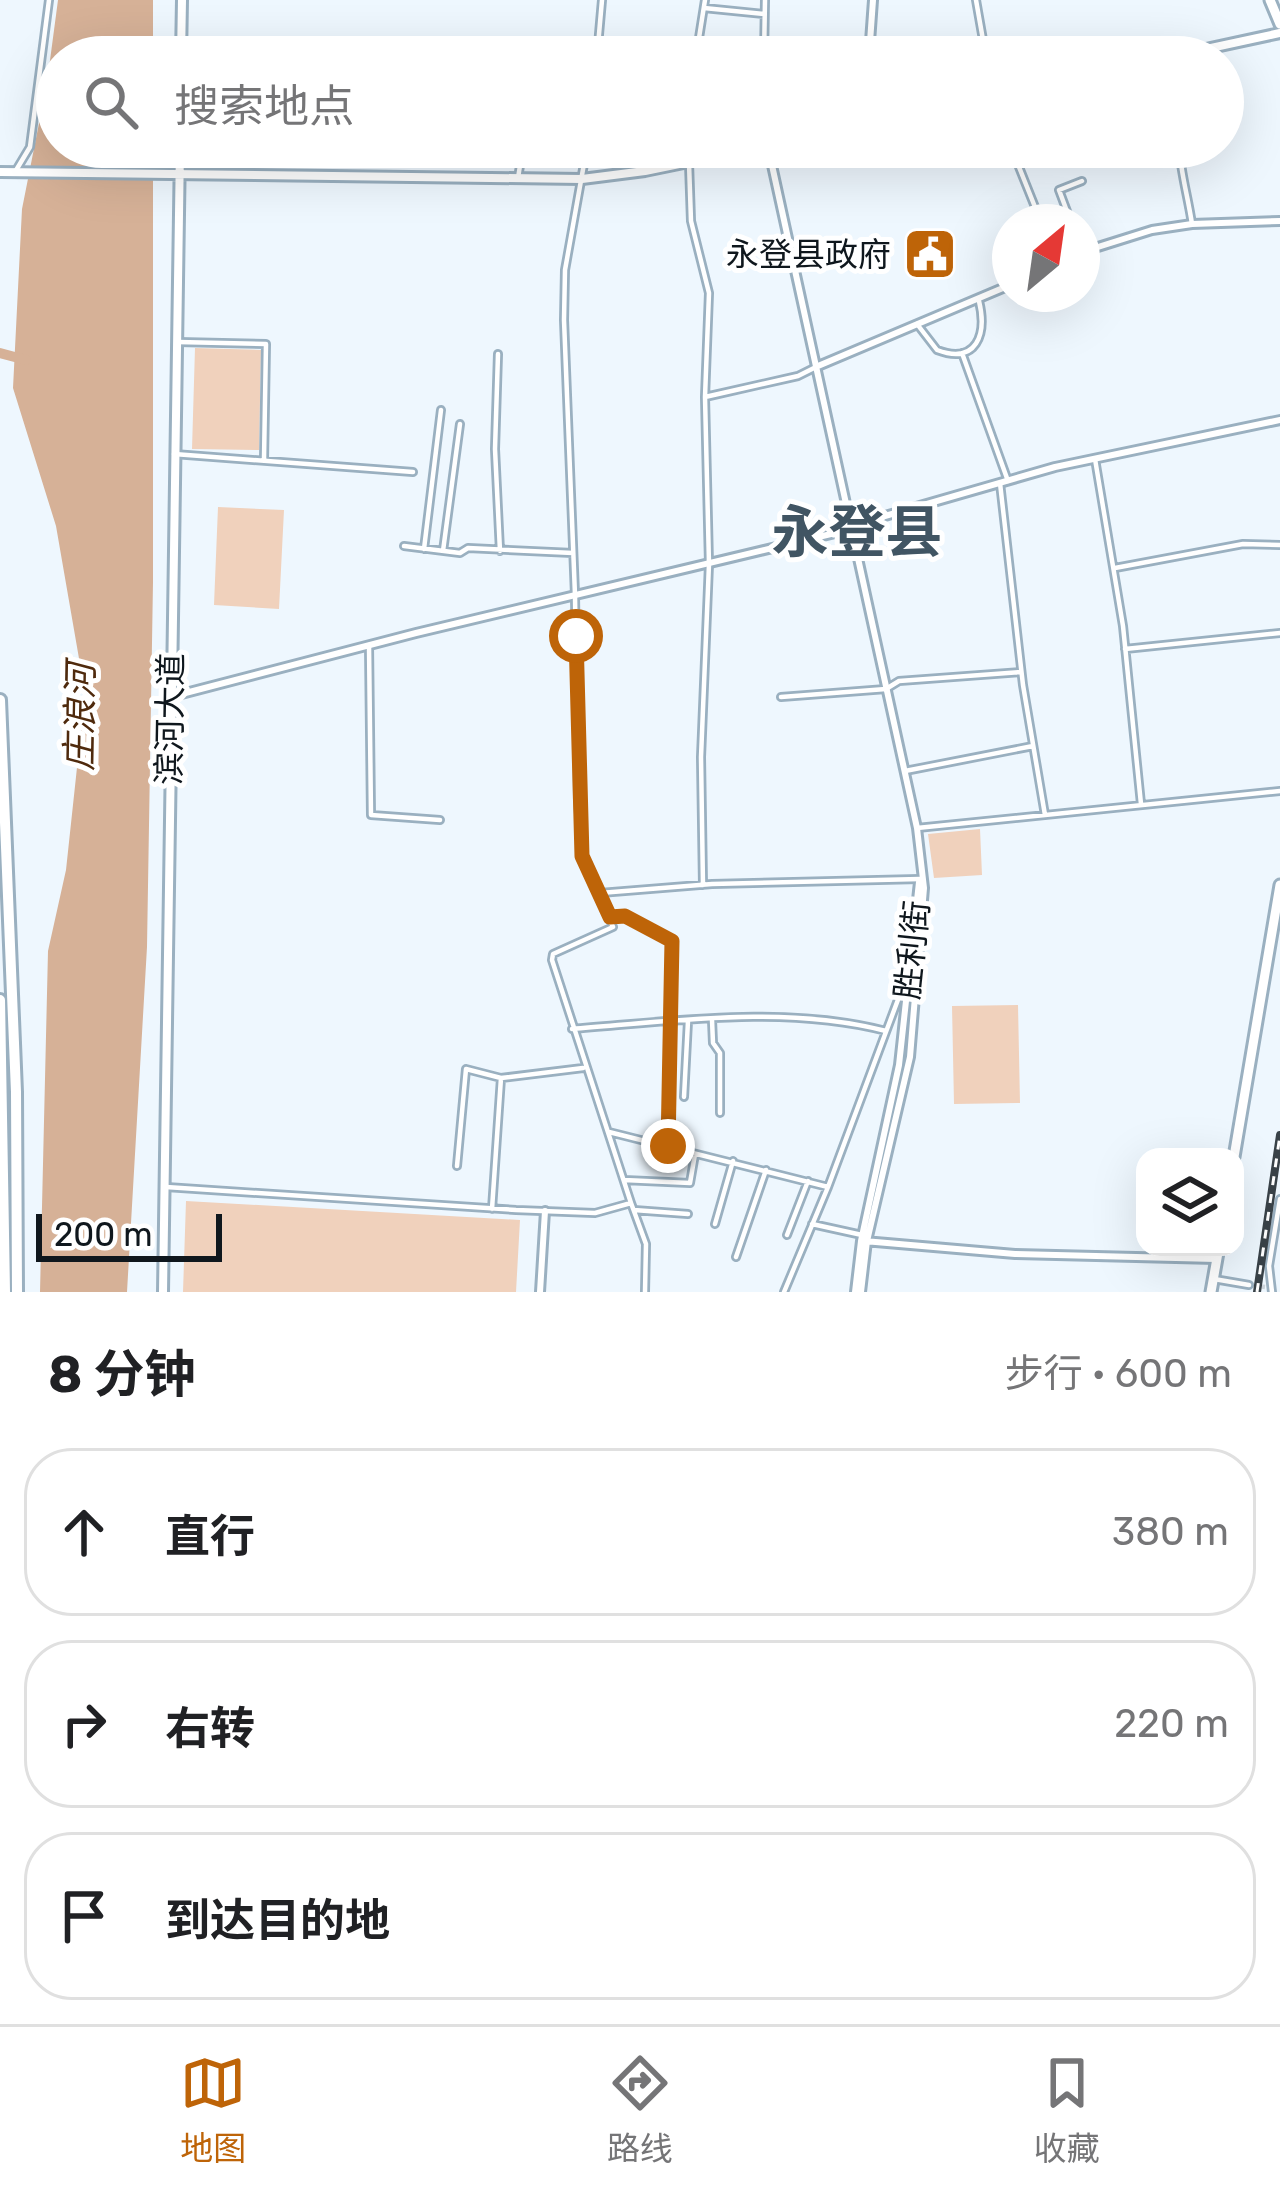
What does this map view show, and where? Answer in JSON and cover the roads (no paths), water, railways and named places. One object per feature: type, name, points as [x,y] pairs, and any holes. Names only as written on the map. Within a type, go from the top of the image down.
[{"type":"highway","points":[[0,700],[16,1092],[17,1292]]},
{"type":"highway","points":[[0,1000],[5,1292]]},
{"type":"main road","points":[[181,36],[182,0]]},
{"type":"main road","points":[[1270,0],[1280,24]]},
{"type":"main road","points":[[1244,41],[1280,33]]},
{"type":"main road","name":"滨河大道","points":[[163,1292],[179,168]]},
{"type":"main road","points":[[0,172],[582,179],[658,168]]},
{"type":"main road","points":[[1236,1148],[1280,885]]},
{"type":"main road","points":[[1211,1292],[1218,1256]]},
{"type":"street","points":[[44,36],[49,0]]},
{"type":"street","points":[[599,36],[602,0]]},
{"type":"street","points":[[764,0],[764,36]]},
{"type":"street","points":[[870,36],[873,0]]},
{"type":"street","points":[[976,0],[982,36]]},
{"type":"street","points":[[700,36],[705,4],[764,14]]},
{"type":"street","points":[[20,172],[30,147],[36,101]]},
{"type":"street","points":[[518,178],[520,168]]},
{"type":"street","points":[[583,168],[565,270],[564,320],[582,856],[613,927],[553,954],[558,987],[646,1244],[645,1292]]},
{"type":"street","points":[[685,168],[691,221],[709,293],[705,397],[709,563],[700,757],[703,885]]},
{"type":"street","points":[[600,893],[920,879],[917,828],[818,366],[770,168]]},
{"type":"street","points":[[1019,168],[1034,204]]},
{"type":"street","points":[[1183,168],[1192,224]]},
{"type":"street","points":[[1065,204],[1060,190],[1082,181]]},
{"type":"street","points":[[1100,246],[1192,224],[1280,221]]},
{"type":"street","points":[[705,397],[798,376],[992,294]]},
{"type":"street","points":[[916,324],[937,350],[962,352],[975,345],[982,332],[979,301]]},
{"type":"street","points":[[176,342],[266,344],[264,459]]},
{"type":"street","points":[[962,352],[1004,482],[1022,672],[1045,815]]},
{"type":"street","points":[[498,354],[500,550]]},
{"type":"street","points":[[424,549],[440,410]]},
{"type":"street","points":[[170,697],[852,530],[878,518],[1004,482],[1280,420]]},
{"type":"street","points":[[443,551],[460,424]]},
{"type":"street","points":[[174,454],[413,472]]},
{"type":"street","points":[[1095,460],[1115,568],[1141,805]]},
{"type":"street","points":[[1115,568],[1243,544],[1280,545]]},
{"type":"street","points":[[404,546],[573,553]]},
{"type":"street","points":[[1125,649],[1280,633]]},
{"type":"street","points":[[368,645],[371,814],[440,820]]},
{"type":"street","points":[[781,698],[886,689],[898,681],[1022,672]]},
{"type":"street","points":[[904,772],[1034,746]]},
{"type":"street","points":[[917,828],[1280,791]]},
{"type":"street","name":"胜利街","points":[[858,1292],[863,1239],[893,1100],[920,879]]},
{"type":"street","name":"胜利街","points":[[863,1239],[910,1057],[924,888],[920,879]]},
{"type":"street","points":[[610,917],[625,916],[672,941],[668,1146]]},
{"type":"street","points":[[784,1292],[899,997],[910,982]]},
{"type":"street","points":[[572,1029],[668,1021],[840,1019],[886,1031]]},
{"type":"street","points":[[712,1020],[713,1043],[720,1053],[720,1113]]},
{"type":"street","points":[[684,1097],[688,1021]]},
{"type":"street","points":[[457,1166],[466,1070],[501,1078],[586,1067]]},
{"type":"street","points":[[492,1209],[501,1078]]},
{"type":"street","points":[[609,1132],[828,1186]]},
{"type":"street","points":[[624,1180],[690,1183],[695,1153]]},
{"type":"street","points":[[715,1224],[733,1161]]},
{"type":"street","points":[[736,1257],[766,1170]]},
{"type":"street","points":[[787,1234],[808,1181]]},
{"type":"street","points":[[164,1187],[492,1209],[595,1213],[632,1207],[688,1214]]},
{"type":"street","points":[[1270,1289],[1280,1199]]},
{"type":"street","points":[[540,1292],[545,1211]]},
{"type":"street","points":[[812,1224],[863,1239],[1015,1254],[1136,1253]]},
{"type":"street","points":[[1214,1279],[1249,1285]]},
{"type":"waterway","points":[[0,353],[26,360]]},
{"type":"tunnel","points":[[1249,1285],[1265,1287]]},
{"type":"railway","points":[[1257,1292],[1280,1135]]},
{"type":"place","name":"永登县政府","points":[[930,254]]},
{"type":"district","name":"永登县","points":[[857,532]]},
{"type":"water label","name":"庄浪河","points":[[80,717]]}]
